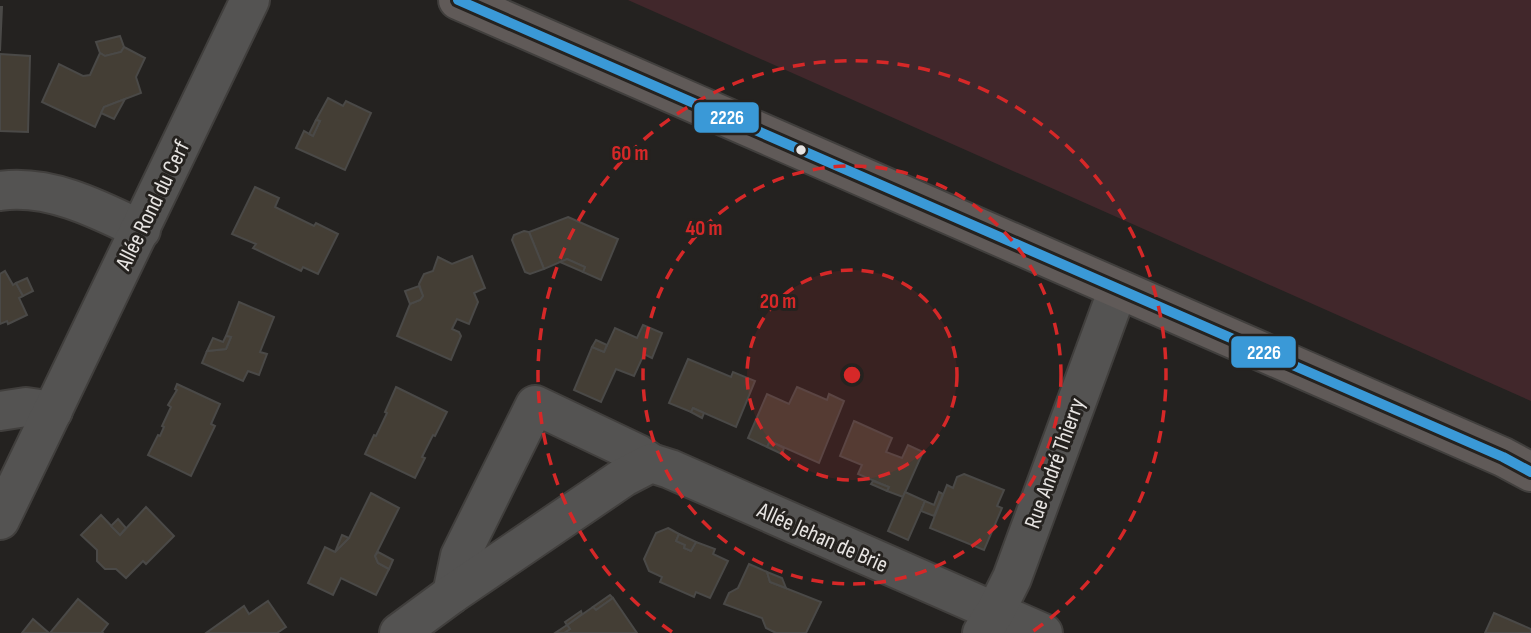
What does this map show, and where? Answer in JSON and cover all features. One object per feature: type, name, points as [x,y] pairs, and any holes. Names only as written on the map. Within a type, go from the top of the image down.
[{"type":"main road","points":[[458,0],[1503,457],[1531,472]]},
{"type":"street","name":"Allée Rond du Cerf","points":[[0,520],[250,0]]},
{"type":"street","points":[[0,191],[14,189],[48,194],[97,208],[141,230]]},
{"type":"street","name":"Rue André Thierry","points":[[988,622],[1012,578],[1118,289]]},
{"type":"street","name":"Allée Jehan de Brie","points":[[452,594],[460,556],[535,405],[638,454],[651,463],[670,469],[988,622],[1043,633]]},
{"type":"street","points":[[0,411],[26,407],[53,411]]},
{"type":"street","points":[[399,633],[624,477],[651,463]]},
{"type":"shaded area","points":[[628,0],[1531,0],[1531,401]]},
{"type":"building","points":[[0,7],[2,7],[0,51]]},
{"type":"building","points":[[120,36],[124,47],[121,52],[105,56],[100,53],[96,42]]},
{"type":"building","points":[[124,47],[145,58],[136,77],[141,93],[104,107],[95,127],[42,102],[59,64],[83,76],[90,75],[100,53],[105,56],[121,52]]},
{"type":"building","points":[[0,54],[30,56],[28,132],[0,131]]},
{"type":"building","points":[[328,98],[343,106],[346,101],[371,113],[345,170],[296,148],[304,131],[313,136],[320,121],[316,120]]},
{"type":"building","points":[[125,99],[114,119],[101,113],[104,107]]},
{"type":"building","points":[[316,120],[320,121],[313,136],[309,134]]},
{"type":"building","points":[[255,187],[279,198],[275,207],[314,226],[316,223],[338,234],[318,274],[303,267],[301,271],[253,248],[256,244],[232,234]]},
{"type":"building","points":[[568,217],[618,239],[601,280],[583,272],[585,267],[567,259],[544,269],[529,232]]},
{"type":"building","points":[[529,232],[544,269],[530,274],[525,272],[512,240],[514,235]]},
{"type":"building","points":[[472,256],[485,288],[474,293],[478,302],[469,324],[457,319],[452,329],[461,336],[451,360],[397,336],[410,304],[423,296],[419,284],[424,274],[433,271],[438,257],[452,264]]},
{"type":"building","points":[[567,259],[585,267],[583,272],[560,262]]},
{"type":"building","points":[[5,271],[23,296],[19,298],[27,315],[8,324],[7,321],[0,324],[0,274]]},
{"type":"building","points":[[27,278],[33,291],[23,296],[16,283]]},
{"type":"building","points":[[419,286],[423,296],[410,304],[405,291]]},
{"type":"building","points":[[239,302],[274,317],[260,352],[267,354],[259,375],[248,371],[243,381],[202,363],[207,351],[226,349],[231,337],[226,336]]},
{"type":"building","points":[[643,325],[662,333],[652,358],[644,354],[634,376],[616,369],[601,402],[574,390],[592,347],[604,352],[615,328],[637,338]]},
{"type":"building","points":[[226,336],[231,337],[226,349],[207,351],[213,338],[223,342]]},
{"type":"building","points":[[596,340],[607,345],[604,352],[592,347]]},
{"type":"building","points":[[688,359],[731,377],[733,372],[755,381],[736,427],[693,408],[691,412],[669,403]]},
{"type":"building","points":[[177,384],[220,404],[211,424],[215,426],[191,476],[148,455],[164,427],[162,426],[171,407],[168,405],[177,390]]},
{"type":"building","points":[[396,387],[447,412],[422,457],[425,458],[415,478],[365,454],[387,413],[385,412]]},
{"type":"building","points":[[797,387],[827,400],[829,394],[844,401],[819,463],[770,441],[767,447],[748,438],[767,394],[789,404]]},
{"type":"building","points":[[693,408],[704,413],[702,418],[691,412]]},
{"type":"building","points":[[854,421],[892,438],[886,452],[902,458],[908,445],[923,452],[903,497],[887,491],[889,487],[858,474],[862,465],[840,456]]},
{"type":"building","points":[[770,441],[784,448],[782,454],[767,447]]},
{"type":"building","points":[[964,474],[1004,490],[997,506],[1002,508],[984,550],[930,528],[947,485],[953,488],[957,477]]},
{"type":"building","points":[[873,481],[889,487],[887,491],[871,484]]},
{"type":"building","points":[[905,492],[925,501],[908,540],[888,531]]},
{"type":"building","points":[[939,492],[943,494],[934,516],[921,511],[925,501],[934,505]]},
{"type":"building","points":[[371,493],[399,508],[375,556],[378,563],[389,569],[376,595],[341,578],[333,595],[308,583],[325,547],[335,552],[349,538]]},
{"type":"building","points":[[146,507],[174,536],[146,564],[143,561],[126,578],[116,569],[105,569],[97,561],[97,550],[81,535],[101,515],[120,535]]},
{"type":"building","points":[[118,519],[126,528],[120,535],[111,526]]},
{"type":"building","points":[[668,528],[679,534],[676,541],[685,545],[684,548],[691,551],[696,542],[715,549],[713,554],[728,561],[710,598],[696,592],[694,597],[660,582],[662,577],[649,571],[644,559],[656,533]]},
{"type":"building","points":[[679,534],[696,542],[691,551],[676,541]]},
{"type":"building","points":[[342,535],[349,538],[335,552]]},
{"type":"building","points":[[378,552],[393,560],[389,569],[378,563],[375,556]]},
{"type":"building","points":[[749,564],[767,572],[770,582],[821,602],[806,633],[776,633],[766,628],[762,618],[724,604],[729,593],[738,588]]},
{"type":"building","points":[[767,572],[782,578],[786,588],[770,582]]},
{"type":"building","points":[[610,595],[613,598],[596,610],[593,607]]},
{"type":"building","points":[[613,598],[637,633],[564,633],[570,629],[567,625],[593,607],[596,610]]},
{"type":"building","points":[[78,599],[108,624],[103,633],[50,633]]},
{"type":"building","points":[[268,601],[286,627],[277,633],[206,633],[244,606],[249,614]]},
{"type":"building","points":[[581,611],[582,614],[567,625],[565,622]]},
{"type":"building","points":[[1494,613],[1531,629],[1531,633],[1485,633]]},
{"type":"building","points":[[33,619],[49,633],[22,633]]},
{"type":"building","points":[[567,625],[570,629],[564,633],[555,633]]},
{"type":"transit line","name":"2226","points":[[458,0],[1503,457],[1531,472]]}]
